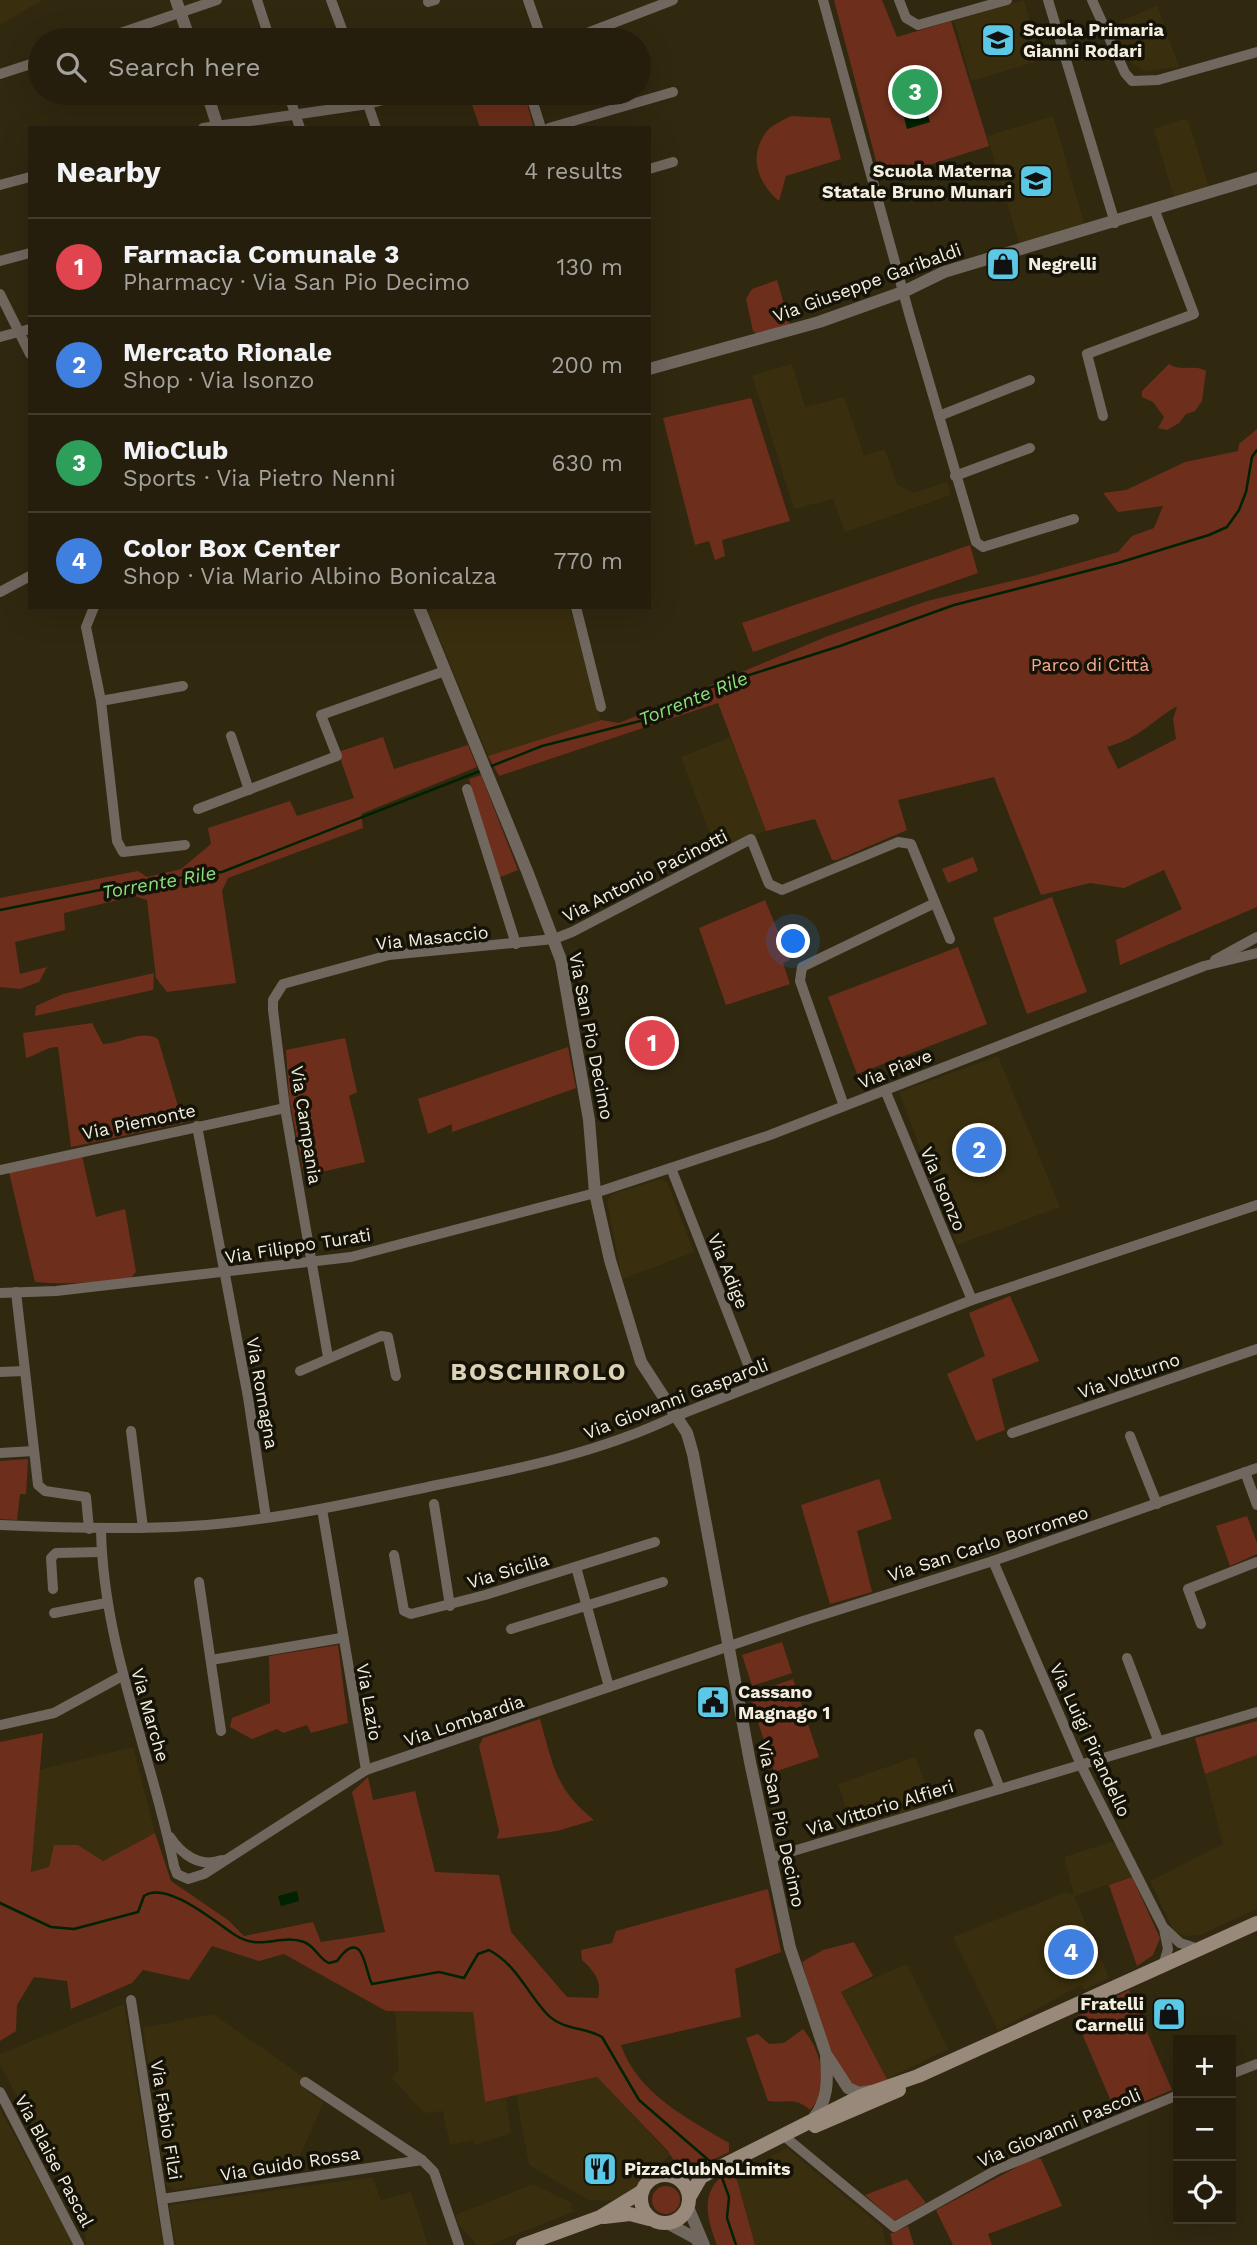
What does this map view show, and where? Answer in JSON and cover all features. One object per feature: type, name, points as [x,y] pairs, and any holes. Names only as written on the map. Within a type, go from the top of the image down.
[{"type":"main road","points":[[816,2123],[843,2105],[876,2090],[918,2076],[1257,1923]]},
{"type":"main road","points":[[600,2217],[631,2214],[669,2224],[682,2217],[701,2177],[789,2134],[859,2109],[897,2091],[918,2076]]},
{"type":"main road","points":[[523,2245],[600,2217],[641,2192],[652,2178],[660,2175],[677,2178],[712,2171]]},
{"type":"main road","points":[[677,2178],[689,2202]]},
{"type":"main road","points":[[641,2192],[640,2203],[649,2219]]},
{"type":"street","points":[[128,28],[178,6],[217,0]]},
{"type":"street","points":[[257,0],[266,28]]},
{"type":"street","points":[[331,0],[342,28]]},
{"type":"street","points":[[528,0],[538,28]]},
{"type":"street","points":[[600,28],[673,0]]},
{"type":"street","points":[[823,0],[903,292],[976,542],[983,547],[1074,519]]},
{"type":"street","points":[[899,0],[906,18],[918,25],[1007,0]]},
{"type":"street","points":[[1048,0],[1115,223]]},
{"type":"street","points":[[1092,0],[1125,73],[1132,81],[1148,82],[1257,52]]},
{"type":"street","points":[[178,6],[186,28]]},
{"type":"street","points":[[0,75],[28,65]]},
{"type":"street","points":[[651,98],[673,92]]},
{"type":"street","points":[[211,105],[217,126],[360,105]]},
{"type":"street","points":[[292,105],[299,126]]},
{"type":"street","points":[[368,105],[375,126]]},
{"type":"street","points":[[534,105],[540,126]]},
{"type":"street","points":[[556,126],[628,105]]},
{"type":"street","points":[[651,168],[673,162]]},
{"type":"street","points":[[0,185],[28,178]]},
{"type":"street","name":"Via Giuseppe Garibaldi","points":[[651,368],[794,329],[903,292],[944,272],[1156,211],[1257,178]]},
{"type":"street","points":[[1103,416],[1087,354],[1194,314],[1156,211]]},
{"type":"street","points":[[0,261],[28,254]]},
{"type":"street","points":[[0,294],[25,331],[0,337]]},
{"type":"street","points":[[939,416],[1030,380]]},
{"type":"street","points":[[955,476],[1030,448]]},
{"type":"street","points":[[0,592],[28,577]]},
{"type":"street","points":[[93,609],[86,628],[100,701],[120,848],[123,852],[185,845]]},
{"type":"street","name":"Via San Pio Decimo","points":[[420,609],[489,775],[561,960],[587,1108],[595,1193],[610,1260],[636,1351],[647,1373],[687,1433],[699,1476],[728,1647],[790,1948],[826,2054],[844,2084]]},
{"type":"street","points":[[576,609],[601,707]]},
{"type":"street","points":[[198,809],[337,756],[321,715],[444,671]]},
{"type":"street","points":[[100,701],[183,687]]},
{"type":"street","points":[[231,736],[249,790]]},
{"type":"street","points":[[467,789],[516,944]]},
{"type":"street","name":"Via Antonio Pacinotti","points":[[554,939],[751,839],[768,884],[782,890],[904,841],[915,850],[936,904]]},
{"type":"street","points":[[844,1107],[800,981],[802,967],[936,904],[950,939]]},
{"type":"street","name":"Via Piave","points":[[595,1193],[844,1107],[1203,966],[1257,937]]},
{"type":"street","name":"Via Masaccio","points":[[278,991],[292,981],[389,955],[554,939]]},
{"type":"street","name":"Via Piave","points":[[1203,966],[1257,953]]},
{"type":"street","name":"Via Campania","points":[[278,991],[273,1010],[285,1108],[314,1263],[328,1357]]},
{"type":"street","name":"Via Isonzo","points":[[885,1090],[972,1300]]},
{"type":"street","name":"Via Piemonte","points":[[0,1170],[285,1108]]},
{"type":"street","name":"Via Romagna","points":[[197,1126],[266,1518]]},
{"type":"street","name":"Via Adige","points":[[671,1168],[756,1385]]},
{"type":"street","name":"Via Filippo Turati","points":[[0,1293],[56,1291],[351,1257],[595,1193]]},
{"type":"street","name":"Via Giovanni Gasparoli","points":[[0,1525],[143,1528],[266,1518],[512,1470],[595,1449],[972,1300],[1257,1205]]},
{"type":"street","points":[[16,1292],[40,1489],[86,1497],[89,1528]]},
{"type":"street","points":[[300,1371],[381,1336],[388,1337],[396,1376]]},
{"type":"street","name":"Via Volturno","points":[[1012,1433],[1257,1349]]},
{"type":"street","points":[[0,1372],[24,1371]]},
{"type":"street","points":[[131,1432],[143,1528]]},
{"type":"street","points":[[1130,1436],[1157,1504]]},
{"type":"street","points":[[0,1453],[34,1451]]},
{"type":"street","name":"Via San Carlo Borromeo","points":[[728,1647],[993,1561],[1257,1468]]},
{"type":"street","points":[[1245,1472],[1257,1505]]},
{"type":"street","name":"Via Sicilia","points":[[434,1504],[450,1605]]},
{"type":"street","name":"Via Lazio","points":[[322,1509],[341,1638],[366,1770]]},
{"type":"street","name":"Via Marche","points":[[101,1529],[106,1603],[122,1676],[174,1866],[181,1877],[195,1878],[225,1859]]},
{"type":"street","name":"Via Sicilia","points":[[394,1555],[404,1611],[411,1614],[450,1605],[655,1542]]},
{"type":"street","points":[[53,1589],[51,1558],[56,1553],[101,1552]]},
{"type":"street","name":"Via Luigi Pirandello","points":[[993,1561],[1081,1765],[1164,1929],[1168,1949],[1163,1966]]},
{"type":"street","points":[[1201,1624],[1188,1589],[1257,1562]]},
{"type":"street","name":"Via Sicilia","points":[[576,1567],[609,1687]]},
{"type":"street","points":[[199,1582],[221,1731]]},
{"type":"street","points":[[511,1629],[663,1582]]},
{"type":"street","points":[[54,1613],[106,1603]]},
{"type":"street","points":[[211,1660],[341,1638]]},
{"type":"street","name":"Via Lombardia","points":[[225,1859],[366,1770],[728,1647]]},
{"type":"street","points":[[1127,1658],[1157,1740]]},
{"type":"street","points":[[0,1725],[54,1713],[122,1676]]},
{"type":"street","name":"Via Vittorio Alfieri","points":[[770,1858],[1257,1712]]},
{"type":"street","points":[[979,1734],[1000,1789]]},
{"type":"street","points":[[167,1834],[177,1847],[195,1860],[216,1862],[225,1859]]},
{"type":"street","points":[[1164,1929],[1180,1943],[1199,1949]]},
{"type":"street","name":"Via Fabio Filzi","points":[[131,2000],[169,2245]]},
{"type":"street","name":"Via San Pio Decimo","points":[[816,2123],[828,2083],[826,2054]]},
{"type":"street","points":[[1236,2072],[1257,2064]]},
{"type":"street","points":[[305,2082],[422,2160],[434,2172],[459,2245]]},
{"type":"street","points":[[828,2083],[843,2105],[859,2109]]},
{"type":"street","points":[[843,2105],[844,2084],[859,2092],[876,2090]]},
{"type":"street","name":"Via Blaise Pascal","points":[[0,2092],[79,2245]]},
{"type":"street","name":"Via Giovanni Pascoli","points":[[789,2134],[894,2227],[998,2169],[1173,2097]]},
{"type":"street","name":"Via Guido Rossa","points":[[162,2199],[422,2160]]},
{"type":"street","points":[[689,2202],[702,2245]]},
{"type":"street","points":[[452,2222],[469,2245]]},
{"type":"street","points":[[669,2224],[695,2238],[702,2245]]},
{"type":"shaded area","points":[[0,0],[42,0],[0,25]]},
{"type":"shaded area","name":"Scuola Primaria Gianni Rodari","points":[[1024,0],[1041,60],[971,81],[954,21]]},
{"type":"shaded area","points":[[1157,5],[1179,67],[1143,71],[1122,55],[1111,26]]},
{"type":"shaded area","points":[[922,96],[930,122],[907,129],[900,102]]},
{"type":"shaded area","name":"Scuola Materna Statale Bruno Munari","points":[[1053,116],[1085,226],[1020,246],[987,136]]},
{"type":"shaded area","points":[[1188,120],[1210,190],[1175,201],[1154,129]]},
{"type":"shaded area","points":[[792,364],[805,407],[844,397],[864,455],[885,450],[897,484],[914,493],[947,482],[951,495],[845,532],[833,499],[794,509],[752,375]]},
{"type":"shaded area","points":[[571,609],[601,720],[488,756],[428,611]]},
{"type":"shaded area","points":[[730,737],[766,831],[716,850],[681,757]]},
{"type":"shaded area","points":[[998,1056],[1060,1207],[957,1245],[899,1092]]},
{"type":"shaded area","points":[[660,1179],[667,1182],[694,1252],[622,1279],[607,1202],[610,1195]]},
{"type":"shaded area","points":[[133,1747],[155,1833],[103,1861],[78,1845],[49,1867],[31,1873],[38,1770]]},
{"type":"shaded area","points":[[1257,1755],[1257,1909],[1200,1935],[1185,1936],[1174,1931],[1150,1881],[1223,1844],[1205,1774]]},
{"type":"shaded area","points":[[915,1757],[933,1803],[853,1829],[838,1784]]},
{"type":"shaded area","points":[[1111,1842],[1117,1845],[1132,1877],[1074,1896],[1109,1978],[1084,1990],[1081,1985],[998,2030],[953,1937],[1066,1892],[1074,1895],[1064,1857]]},
{"type":"shaded area","points":[[297,1891],[299,1901],[281,1906],[278,1896]]},
{"type":"shaded area","points":[[907,1964],[948,2049],[887,2079],[841,1992]]},
{"type":"shaded area","points":[[124,2004],[163,2245],[87,2245],[83,2225],[0,2064],[0,2054]]},
{"type":"shaded area","points":[[395,2011],[473,2012],[485,2101],[506,2098],[511,2133],[475,2145],[473,2140],[450,2145],[443,2111],[424,2113],[392,2078],[399,2069]]},
{"type":"shaded area","points":[[213,2014],[302,2076],[305,2089],[324,2102],[292,2173],[174,2190],[166,2185],[143,2028]]},
{"type":"shaded area","points":[[598,2077],[670,2155],[627,2195],[609,2201],[588,2200],[529,2165],[516,2095]]},
{"type":"shaded area","points":[[0,2109],[74,2245],[0,2245]]},
{"type":"shaded area","points":[[787,2148],[882,2227],[886,2245],[755,2245],[735,2174]]},
{"type":"shaded area","points":[[372,2177],[381,2200],[411,2192],[428,2245],[176,2245],[169,2205]]},
{"type":"shaded area","points":[[533,2184],[572,2203],[570,2207],[575,2211],[489,2245],[477,2245],[459,2225],[455,2215]]},
{"type":"green space","points":[[834,0],[882,0],[897,37],[951,21],[989,146],[881,180]]},
{"type":"green space","points":[[472,105],[527,105],[533,126],[479,126]]},
{"type":"green space","points":[[791,116],[830,118],[841,159],[786,176],[779,201],[765,186],[761,177],[758,150],[769,129]]},
{"type":"green space","points":[[777,280],[790,325],[758,334],[753,331],[746,299],[752,289]]},
{"type":"green space","points":[[1169,364],[1206,371],[1202,401],[1195,411],[1186,414],[1179,423],[1167,430],[1158,428],[1164,417],[1153,402],[1142,397],[1142,391]]},
{"type":"green space","points":[[751,398],[790,521],[722,540],[725,556],[715,560],[709,541],[695,545],[663,418]]},
{"type":"green space","name":"Parco di Città","points":[[1257,429],[1257,907],[1120,965],[1116,940],[1182,909],[1164,870],[1124,888],[1090,883],[1041,895],[994,777],[898,800],[907,830],[832,860],[815,819],[766,831],[718,703],[499,776],[488,756],[601,720],[619,723],[828,636],[927,601],[1033,576],[1118,552],[1132,536],[1154,528],[1163,506],[1118,512],[1103,493],[1126,490],[1185,462],[1238,451],[1239,444]],"holes":[[[1177,706],[1173,719],[1176,739],[1118,769],[1107,747],[1137,734]]]},
{"type":"green space","points":[[970,545],[978,573],[753,652],[742,623]]},
{"type":"green space","points":[[383,737],[394,769],[468,745],[477,767],[361,814],[363,828],[228,878],[222,891],[236,983],[167,992],[156,978],[147,900],[134,896],[64,913],[65,930],[15,942],[20,974],[47,967],[39,982],[20,989],[0,987],[0,898],[138,871],[147,877],[181,869],[211,844],[208,828],[290,801],[297,816],[354,798],[338,752]]},
{"type":"green space","points":[[481,775],[518,870],[498,878],[469,779]]},
{"type":"green space","points":[[973,857],[978,871],[948,883],[942,869]]},
{"type":"green space","points":[[1052,897],[1087,992],[1027,1014],[993,918]]},
{"type":"green space","points":[[765,900],[790,960],[783,963],[790,984],[726,1005],[699,928]]},
{"type":"green space","points":[[958,947],[987,1024],[857,1074],[828,997]]},
{"type":"green space","points":[[154,973],[153,990],[35,1016],[36,1006],[63,994]]},
{"type":"green space","points":[[92,1023],[103,1044],[138,1036],[158,1039],[183,1123],[71,1147],[58,1047],[26,1058],[23,1033]]},
{"type":"green space","points":[[345,1038],[357,1092],[349,1096],[365,1162],[304,1176],[289,1097],[286,1050]]},
{"type":"green space","points":[[568,1047],[576,1088],[452,1132],[452,1124],[428,1134],[418,1099]]},
{"type":"green space","points":[[82,1156],[96,1217],[125,1209],[136,1272],[131,1278],[107,1281],[35,1282],[9,1172]]},
{"type":"green space","points":[[1010,1296],[1039,1361],[992,1379],[1005,1430],[976,1441],[947,1374],[985,1356],[969,1313]]},
{"type":"green space","points":[[28,1459],[26,1494],[20,1494],[17,1520],[0,1519],[0,1461]]},
{"type":"green space","points":[[879,1479],[892,1519],[857,1531],[872,1592],[830,1604],[801,1505]]},
{"type":"green space","points":[[1247,1516],[1257,1543],[1257,1554],[1230,1566],[1216,1526]]},
{"type":"green space","points":[[782,1642],[792,1673],[752,1686],[742,1655]]},
{"type":"green space","points":[[338,1645],[348,1723],[311,1733],[307,1725],[283,1733],[277,1729],[252,1739],[230,1727],[232,1718],[270,1703],[269,1656]]},
{"type":"green space","points":[[793,1679],[819,1757],[774,1772],[749,1694]]},
{"type":"green space","points":[[540,1719],[563,1787],[594,1820],[557,1831],[497,1839],[499,1831],[479,1746],[483,1738]]},
{"type":"green space","points":[[1257,1721],[1257,1755],[1205,1774],[1195,1738]]},
{"type":"green space","points":[[43,1733],[31,1872],[49,1867],[54,1845],[78,1845],[103,1861],[155,1833],[171,1881],[228,1920],[244,1936],[313,1922],[321,1942],[385,1932],[352,1792],[368,1777],[373,1800],[415,1791],[435,1872],[499,1875],[511,1932],[567,1997],[598,1998],[598,1982],[582,1960],[581,1950],[612,1943],[616,1931],[768,1889],[781,1952],[735,1969],[741,2017],[621,2045],[629,2062],[651,2091],[681,2114],[729,2143],[729,2152],[694,2169],[680,2170],[667,2150],[597,2077],[485,2102],[473,2012],[386,2011],[284,1954],[259,1961],[212,1946],[189,1980],[143,1970],[132,1983],[71,2009],[67,1981],[34,1977],[17,2005],[16,2031],[0,2041],[0,1742]]},
{"type":"green space","points":[[1132,1877],[1160,1938],[1153,1955],[1137,1966],[1109,1885]]},
{"type":"green space","points":[[854,1942],[873,1976],[841,1992],[888,2081],[864,2089],[848,2079],[839,2066],[823,2030],[802,1962],[823,1950]]},
{"type":"green space","points":[[1129,1990],[1172,2090],[1116,2113],[1075,2017]]},
{"type":"green space","points":[[803,2029],[816,2051],[822,2076],[823,2094],[810,2110],[800,2103],[768,2101],[746,2038],[758,2034],[769,2044],[784,2043]]},
{"type":"green space","points":[[1034,2158],[1041,2159],[1062,2206],[988,2234],[992,2245],[953,2245],[936,2210]]},
{"type":"green space","points":[[726,2173],[735,2173],[755,2245],[717,2245],[708,2215],[709,2197],[717,2180]]},
{"type":"green space","points":[[907,2179],[926,2203],[894,2221],[865,2195]]},
{"type":"green space","points":[[666,2186],[676,2190],[680,2200],[676,2210],[666,2214],[656,2210],[652,2200],[656,2190]]},
{"type":"green space","points":[[908,2226],[914,2245],[893,2245],[890,2234]]},
{"type":"waterway","name":"Torrente Rile","points":[[489,767],[542,746],[652,718],[705,689],[840,646],[954,605],[1118,563],[1209,535],[1227,527],[1239,510],[1246,492],[1252,457],[1257,450]]},
{"type":"waterway","name":"Torrente Rile","points":[[0,910],[120,886],[222,872],[480,771]]},
{"type":"waterway","points":[[0,1903],[51,1927],[74,1929],[138,1912],[144,1896],[153,1893],[165,1894],[190,1905],[245,1940],[304,1942],[329,1963],[337,1961],[353,1947],[358,1949],[372,1984],[439,1972],[464,1978],[478,1954],[489,1950],[507,1963],[553,2019],[602,2037],[639,2100],[713,2164]]},
{"type":"waterway","points":[[720,2172],[729,2197],[727,2218],[736,2245]]},
{"type":"place","name":"Scuola Primaria Gianni Rodari","points":[[998,40]]},
{"type":"place","name":"MioClub","points":[[915,92]]},
{"type":"place","name":"Scuola Materna Statale Bruno Munari","points":[[1036,181]]},
{"type":"place","name":"Negrelli","points":[[1003,264]]},
{"type":"place","name":"Farmacia Comunale 3","points":[[652,1043]]},
{"type":"place","name":"Mercato Rionale","points":[[979,1150]]},
{"type":"place","name":"Cassano Magnago 1","points":[[713,1702]]},
{"type":"place","name":"Color Box Center","points":[[1071,1952]]},
{"type":"place","name":"Fratelli Carnelli","points":[[1169,2014]]},
{"type":"place","name":"PizzaClubNoLimits","points":[[600,2169]]},
{"type":"district","name":"BOSCHIROLO","points":[[539,1372]]}]
